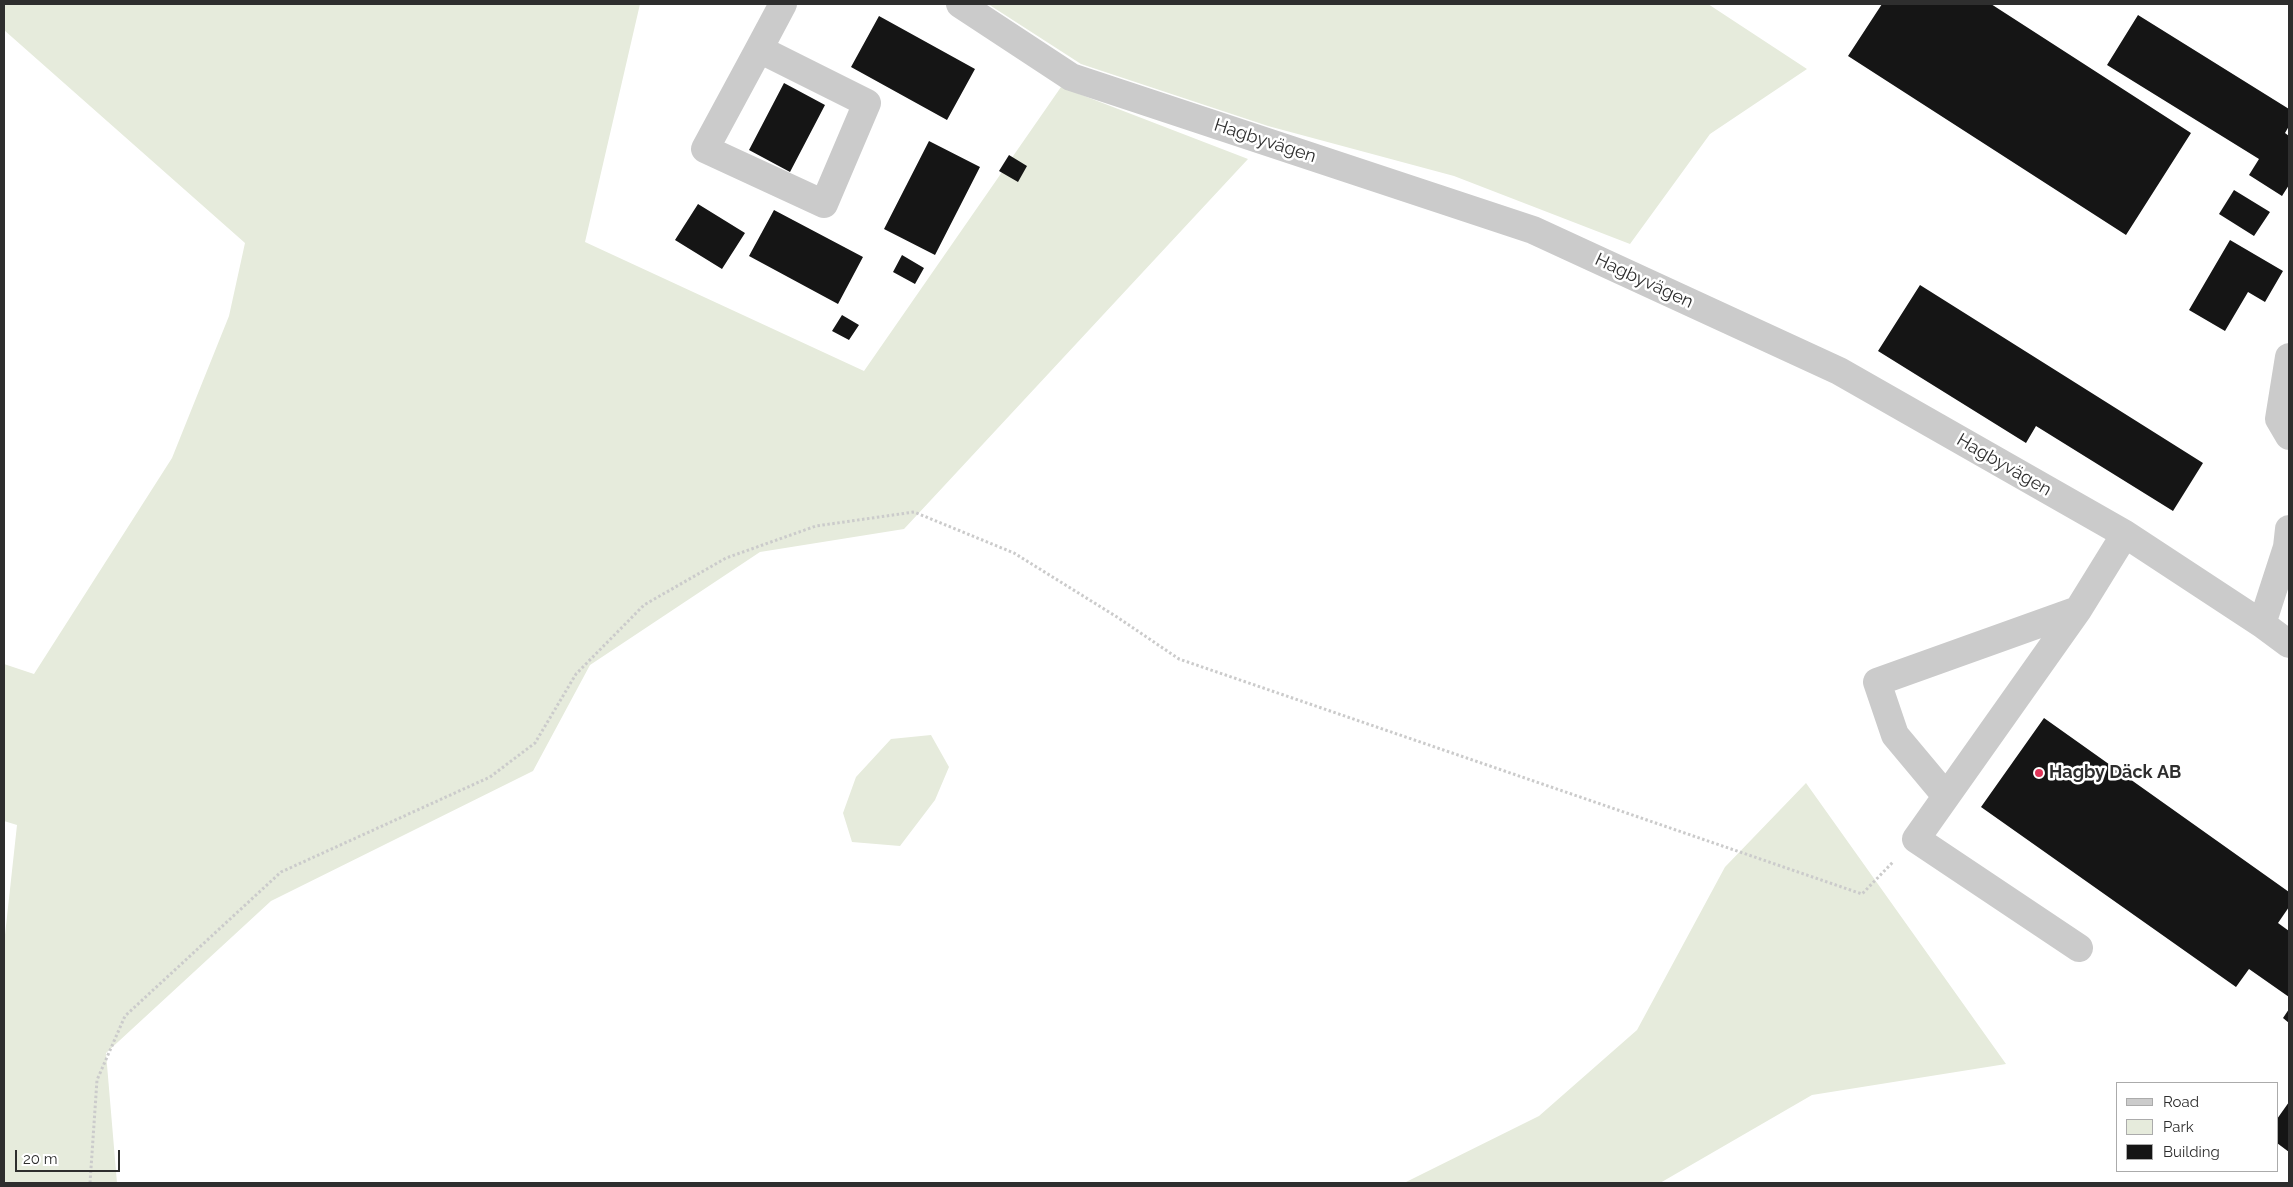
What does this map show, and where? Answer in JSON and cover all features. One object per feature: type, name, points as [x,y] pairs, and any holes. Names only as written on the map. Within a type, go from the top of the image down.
[{"type":"street","points":[[759,49],[867,103],[824,204],[705,149],[783,4]]},
{"type":"street","name":"Hagbyvägen","points":[[960,4],[1071,76],[1533,230],[1839,371],[2125,534],[2262,624],[2289,644]]},
{"type":"street","points":[[2289,357],[2279,419],[2289,436]]},
{"type":"street","points":[[2262,624],[2287,547],[2289,529]]},
{"type":"street","points":[[2079,948],[1916,839],[2078,610],[2125,534]]},
{"type":"street","points":[[1946,796],[1895,736],[1877,682],[2078,610]]},
{"type":"path","points":[[90,1183],[97,1080],[125,1016],[281,872],[490,777],[535,743],[576,674],[644,605],[726,558],[816,526],[914,512],[1014,553],[1117,617],[1179,659],[1862,894],[1916,839]]},
{"type":"green space","points":[[4,4],[640,4],[585,242],[864,371],[1061,87],[1248,159],[904,529],[760,552],[590,665],[533,771],[271,901],[106,1053],[117,1183],[4,1183],[4,944],[17,825],[4,821],[4,664],[34,674],[172,458],[229,316],[245,243],[4,30]]},
{"type":"green space","points":[[988,4],[1708,4],[1807,69],[1710,134],[1630,244],[1454,176],[1268,126],[1081,64]]},
{"type":"green space","points":[[931,735],[949,767],[935,800],[900,846],[852,842],[843,813],[856,777],[891,739]]},
{"type":"green space","points":[[1806,783],[2006,1064],[1812,1095],[1660,1183],[1404,1183],[1539,1116],[1637,1030],[1725,867]]},
{"type":"building","points":[[1882,4],[1991,4],[2191,133],[2126,235],[1848,56]]},
{"type":"building","points":[[2138,15],[2289,109],[2289,126],[2285,133],[2289,136],[2289,185],[2282,196],[2249,175],[2259,159],[2107,65]]},
{"type":"building","points":[[879,16],[975,69],[947,120],[851,67]]},
{"type":"building","points":[[784,83],[825,105],[790,172],[749,150]]},
{"type":"building","points":[[929,141],[980,167],[935,255],[884,229]]},
{"type":"building","points":[[1009,155],[1027,166],[1018,182],[999,171]]},
{"type":"building","points":[[2234,190],[2270,212],[2254,236],[2219,214]]},
{"type":"building","points":[[698,204],[745,233],[722,269],[675,240]]},
{"type":"building","points":[[774,210],[863,257],[838,304],[749,256]]},
{"type":"building","points":[[2230,240],[2283,271],[2265,302],[2248,292],[2225,331],[2189,310]]},
{"type":"building","points":[[902,255],[924,268],[915,284],[893,272]]},
{"type":"building","points":[[1920,285],[2203,463],[2173,511],[2036,426],[2026,443],[1878,351]]},
{"type":"building","points":[[842,315],[859,325],[849,340],[832,331]]},
{"type":"building","points":[[2044,718],[2289,892],[2289,907],[2278,923],[2289,931],[2289,997],[2249,969],[2236,987],[1981,807]]},
{"type":"building","points":[[2289,1009],[2289,1023],[2283,1018]]},
{"type":"building","points":[[2289,1102],[2289,1152],[2278,1144],[2278,1118]]},
{"type":"place","name":"Hagby Däck AB","points":[[2039,773]]}]
